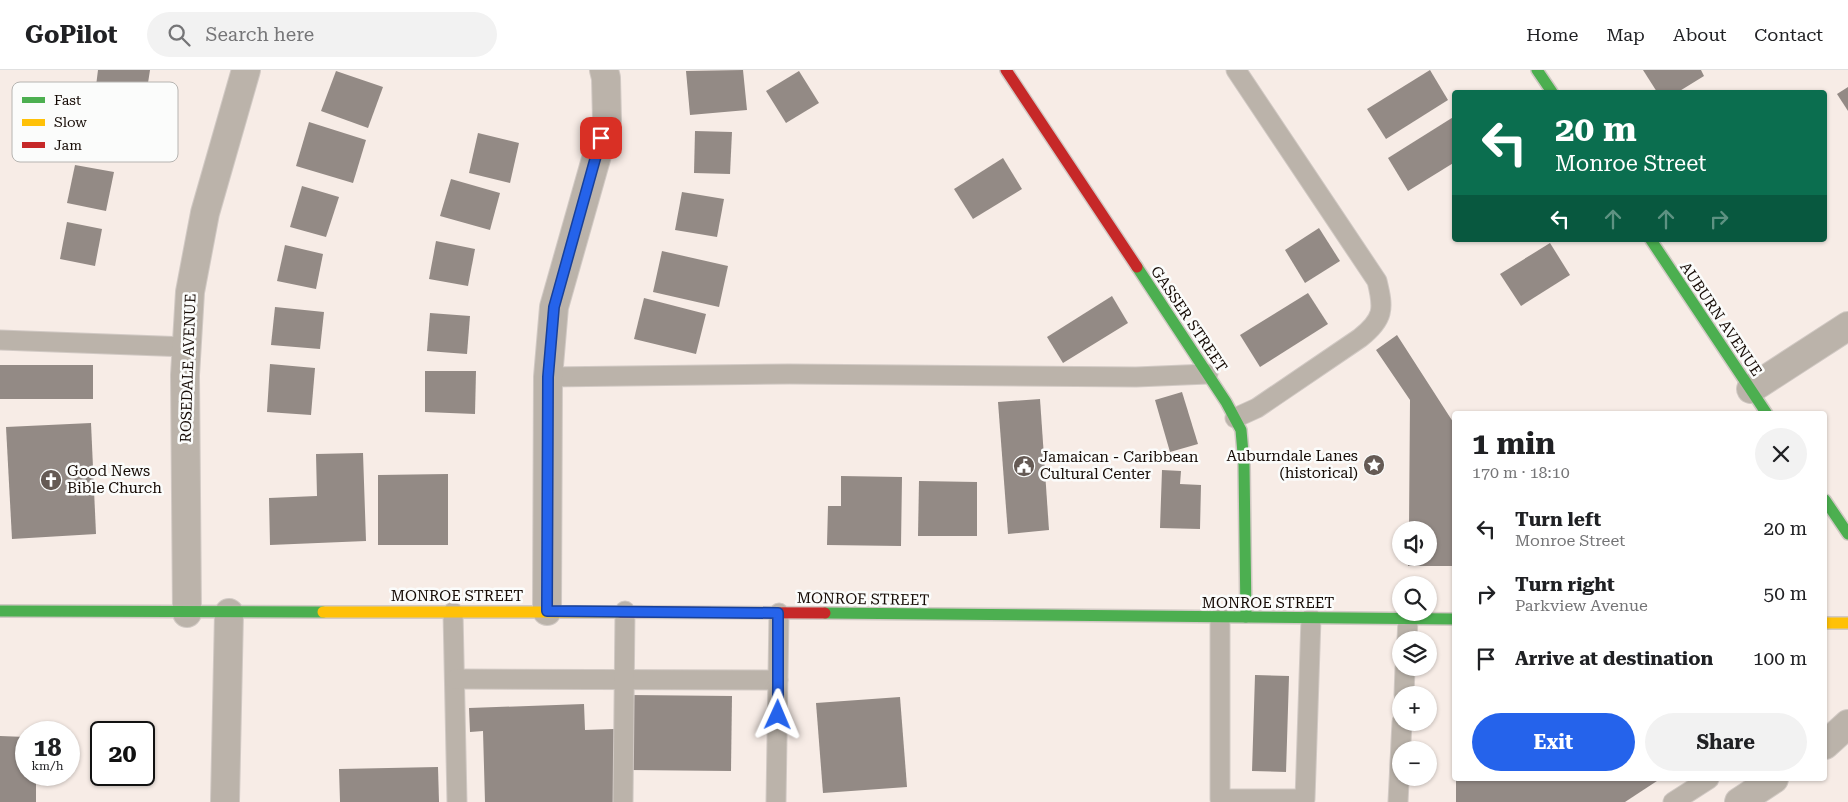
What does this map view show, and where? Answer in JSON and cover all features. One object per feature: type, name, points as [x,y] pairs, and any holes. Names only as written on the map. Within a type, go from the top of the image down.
[{"type":"main road","name":"GASSER STREET","points":[[1006,70],[1208,374],[1241,430],[1244,465],[1246,618]]},
{"type":"main road","points":[[1537,70],[1551,90]]},
{"type":"main road","name":"AUBURN AVENUE","points":[[1652,242],[1765,411]]},
{"type":"main road","points":[[1827,503],[1848,534]]},
{"type":"main road","name":"MONROE STREET","points":[[0,611],[187,613],[625,611],[1392,619]]},
{"type":"main road","name":"MONROE STREET","points":[[1437,619],[1452,619]]},
{"type":"main road","points":[[1827,623],[1848,623]]},
{"type":"street","name":"ROSEDALE AVENUE","points":[[187,613],[186,347],[190,292],[205,213],[246,70]]},
{"type":"street","points":[[547,611],[548,377],[554,307],[607,120],[606,78],[604,70]]},
{"type":"street","points":[[1751,389],[1848,326]]},
{"type":"street","points":[[225,802],[228,613]]},
{"type":"street","points":[[1739,802],[1771,781]]},
{"type":"lane","points":[[1235,418],[1257,408],[1367,332],[1381,315],[1381,300],[1377,281],[1236,70]]},
{"type":"lane","points":[[0,340],[186,347]]},
{"type":"lane","points":[[548,377],[789,374],[1136,377],[1208,374]]},
{"type":"lane","points":[[623,802],[625,611]]},
{"type":"lane","points":[[453,612],[457,802]]},
{"type":"lane","points":[[776,802],[778,613]]},
{"type":"lane","points":[[1220,617],[1220,799],[1305,800],[1311,618]]},
{"type":"lane","points":[[455,679],[778,680]]},
{"type":"lane","points":[[1398,802],[1402,731]]},
{"type":"lane","points":[[1673,802],[1705,781]]},
{"type":"building","points":[[98,70],[150,70],[148,82],[96,82]]},
{"type":"building","points":[[743,70],[747,110],[690,115],[686,71]]},
{"type":"building","points":[[1430,70],[1448,100],[1386,139],[1367,109]]},
{"type":"building","points":[[1643,70],[1701,70],[1704,76],[1681,90],[1656,90]]},
{"type":"building","points":[[336,71],[383,87],[368,128],[321,111]]},
{"type":"building","points":[[799,71],[819,103],[786,123],[766,91]]},
{"type":"building","points":[[1848,87],[1848,111],[1837,94]]},
{"type":"building","points":[[1452,118],[1452,164],[1408,191],[1388,158]]},
{"type":"building","points":[[309,122],[366,140],[353,183],[296,166]]},
{"type":"building","points":[[695,131],[732,132],[730,174],[694,173]]},
{"type":"building","points":[[478,133],[519,143],[510,183],[469,173]]},
{"type":"building","points":[[1003,158],[1022,189],[973,219],[954,189]]},
{"type":"building","points":[[75,165],[114,172],[106,211],[67,203]]},
{"type":"building","points":[[451,179],[500,193],[490,230],[440,216]]},
{"type":"building","points":[[302,186],[339,197],[326,237],[290,227]]},
{"type":"building","points":[[682,192],[724,199],[717,237],[675,230]]},
{"type":"building","points":[[67,222],[102,229],[95,266],[60,259]]},
{"type":"building","points":[[1319,228],[1340,261],[1305,283],[1285,250]]},
{"type":"building","points":[[436,241],[475,249],[468,286],[429,279]]},
{"type":"building","points":[[1550,243],[1570,275],[1521,306],[1500,274]]},
{"type":"building","points":[[285,245],[323,254],[316,289],[277,281]]},
{"type":"building","points":[[662,251],[728,266],[719,307],[653,292]]},
{"type":"building","points":[[1308,293],[1328,324],[1260,367],[1240,335]]},
{"type":"building","points":[[1112,296],[1128,323],[1063,363],[1047,337]]},
{"type":"building","points":[[644,298],[706,314],[696,354],[634,339]]},
{"type":"building","points":[[275,307],[324,312],[320,349],[271,345]]},
{"type":"building","points":[[430,313],[470,316],[467,354],[427,351]]},
{"type":"building","points":[[1397,335],[1452,420],[1452,566],[1437,566],[1437,521],[1409,521],[1410,400],[1376,350]]},
{"type":"building","points":[[270,364],[315,368],[311,415],[267,412]]},
{"type":"building","points":[[0,365],[93,365],[93,399],[0,399]]},
{"type":"building","points":[[425,371],[476,371],[475,414],[425,412]]},
{"type":"building","points":[[1182,392],[1198,444],[1170,452],[1155,400]]},
{"type":"building","name":"Jamaican - Caribbean Cultural Center","points":[[1040,399],[1049,530],[1008,534],[998,402]]},
{"type":"building","name":"Good News Bible Church","points":[[91,423],[96,534],[12,539],[6,427]]},
{"type":"building","points":[[363,453],[366,541],[270,545],[269,498],[317,496],[316,454]]},
{"type":"building","points":[[1162,470],[1181,471],[1180,484],[1201,485],[1200,529],[1160,528]]},
{"type":"building","points":[[448,474],[448,545],[378,545],[378,475]]},
{"type":"building","points":[[841,476],[902,477],[901,546],[827,545],[828,506],[841,506]]},
{"type":"building","points":[[919,481],[977,482],[977,536],[918,536]]},
{"type":"building","points":[[1255,675],[1289,676],[1286,772],[1252,771]]},
{"type":"building","points":[[630,695],[732,696],[731,771],[629,770]]},
{"type":"building","points":[[900,697],[907,787],[823,793],[816,703]]},
{"type":"building","points":[[584,704],[585,730],[614,729],[616,802],[485,802],[483,731],[470,732],[469,708]]},
{"type":"building","points":[[0,736],[15,737],[15,786],[36,786],[36,802],[0,802]]},
{"type":"building","points":[[438,767],[439,802],[340,802],[339,769]]},
{"type":"building","points":[[1456,781],[1657,781],[1625,802],[1456,802]]},
{"type":"traffic: fast","points":[[1537,70],[1551,90]]},
{"type":"traffic: fast","points":[[1652,242],[1765,411]]},
{"type":"traffic: fast","points":[[1137,267],[1226,402],[1241,430],[1244,465],[1246,617]]},
{"type":"traffic: fast","points":[[1827,503],[1848,534]]},
{"type":"traffic: fast","points":[[0,611],[323,612]]},
{"type":"traffic: fast","points":[[825,613],[1452,619]]},
{"type":"traffic: slow","points":[[323,612],[620,612]]},
{"type":"traffic: slow","points":[[1827,623],[1848,623]]},
{"type":"traffic: jam","points":[[1006,70],[1137,267]]},
{"type":"traffic: jam","points":[[620,612],[825,613]]},
{"type":"place","name":"Auburndale Lanes (historical)","points":[[1374,465]]},
{"type":"place","name":"Jamaican - Caribbean Cultural Center","points":[[1024,466]]},
{"type":"place","name":"Good News Bible Church","points":[[51,480]]},
{"type":"route","points":[[601,138],[554,307],[548,377],[547,611],[778,613],[778,715]]}]
